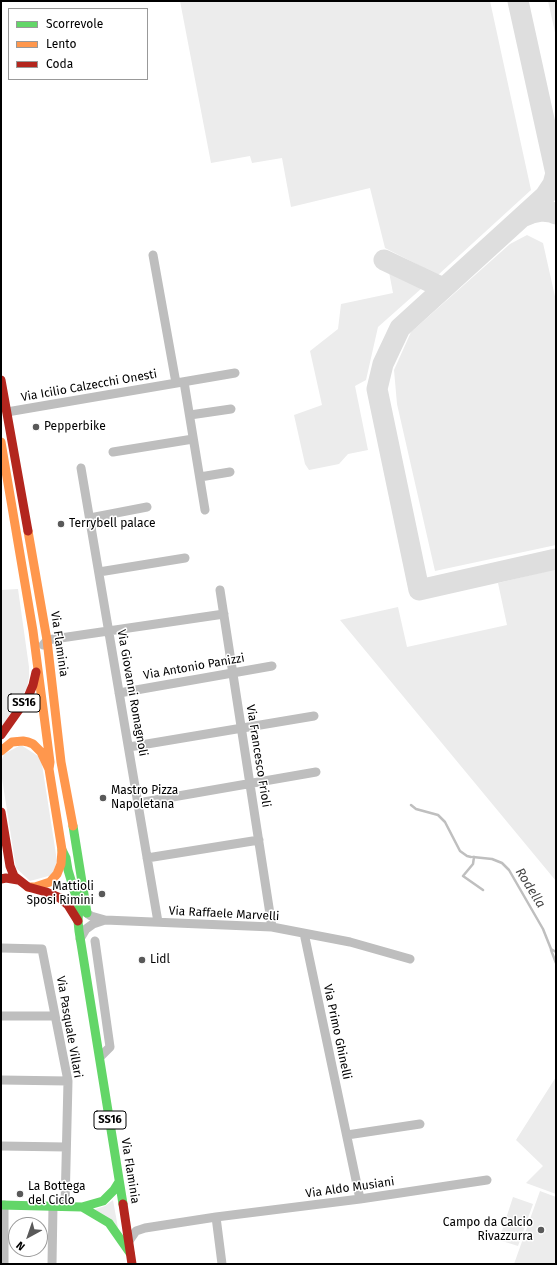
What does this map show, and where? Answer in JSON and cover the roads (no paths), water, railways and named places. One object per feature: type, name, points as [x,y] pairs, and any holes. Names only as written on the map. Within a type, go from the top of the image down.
[{"type":"main road","name":"Via Flaminia","points":[[1,380],[47,640],[61,762],[74,830],[84,908],[78,921]]},
{"type":"main road","name":"Via Flaminia","points":[[1,442],[36,654],[50,762],[49,769]]},
{"type":"main road","name":"Via Flaminia","points":[[1,735],[28,697],[33,685],[37,665]]},
{"type":"main road","name":"Via Flaminia","points":[[1,752],[12,742],[28,742],[38,748],[49,769],[62,850],[60,869],[54,878],[45,884],[35,887],[28,887]]},
{"type":"main road","name":"Via Flaminia","points":[[1,812],[10,866],[14,876],[28,887],[60,898],[68,905],[78,921],[131,1259]]},
{"type":"main road","points":[[1,833],[2,822]]},
{"type":"main road","name":"Via Flaminia","points":[[62,850],[66,858],[74,888],[84,908]]},
{"type":"main road","points":[[1,879],[6,878],[18,880]]},
{"type":"main road","points":[[3,1205],[82,1207],[103,1200],[114,1190],[119,1182]]},
{"type":"main road","points":[[82,1207],[109,1223],[117,1233],[131,1259]]},
{"type":"street","name":"Via Icilio Calzecchi Onesti","points":[[153,255],[180,382]]},
{"type":"street","name":"Via Icilio Calzecchi Onesti","points":[[7,412],[235,373]]},
{"type":"street","points":[[180,382],[190,415],[205,510]]},
{"type":"street","points":[[190,415],[231,409]]},
{"type":"street","points":[[113,452],[194,439]]},
{"type":"street","name":"Via Giovanni Romagnoli","points":[[81,468],[158,922]]},
{"type":"street","points":[[200,477],[230,472]]},
{"type":"street","points":[[90,518],[147,507]]},
{"type":"street","points":[[99,572],[185,558]]},
{"type":"street","name":"Via Francesco Frioli","points":[[220,590],[272,927]]},
{"type":"street","points":[[36,654],[47,640],[224,614]]},
{"type":"street","name":"Via Antonio Panizzi","points":[[119,693],[272,666]]},
{"type":"street","points":[[128,747],[314,716]]},
{"type":"street","points":[[138,803],[316,772]]},
{"type":"street","points":[[147,858],[259,840]]},
{"type":"street","name":"Via Raffaele Marvelli","points":[[84,908],[105,920]]},
{"type":"street","name":"Via Raffaele Marvelli","points":[[80,939],[86,929],[93,924],[105,920],[272,927],[350,942],[410,959]]},
{"type":"street","name":"Via Primo Ghinelli","points":[[304,933],[360,1199]]},
{"type":"street","points":[[95,941],[110,1047],[100,1057]]},
{"type":"street","name":"Via Pasquale Villari","points":[[1,948],[42,949],[68,1081],[65,1206]]},
{"type":"street","points":[[1,1016],[55,1016]]},
{"type":"street","points":[[1,1080],[68,1081]]},
{"type":"street","points":[[347,1135],[420,1124]]},
{"type":"street","points":[[1,1146],[66,1147]]},
{"type":"street","name":"Via Aldo Musiani","points":[[129,1241],[136,1231],[145,1228],[487,1180]]},
{"type":"street","points":[[3,1205],[4,1264]]},
{"type":"street","points":[[52,1264],[53,1206]]},
{"type":"street","points":[[123,1209],[131,1220],[139,1226],[145,1228]]},
{"type":"street","points":[[216,1217],[222,1264]]},
{"type":"waterway","name":"Rodella","points":[[411,805],[416,809],[438,815],[445,822],[460,851],[471,857]]},
{"type":"waterway","name":"Rodella","points":[[473,857],[492,859],[502,863],[509,870],[543,929],[551,949],[556,952]]},
{"type":"waterway","name":"Rodella","points":[[474,857],[473,864],[463,876],[483,890]]},
{"type":"waterway","name":"Rodella","points":[[551,950],[556,963]]},
{"type":"place","name":"Pepperbike","points":[[36,427]]},
{"type":"place","name":"Terrybell palace","points":[[61,524]]},
{"type":"place","name":"Mastro Pizza Napoletana","points":[[103,798]]},
{"type":"place","name":"Mattioli Sposi Rimini","points":[[102,894]]},
{"type":"place","name":"Lidl","points":[[142,960]]},
{"type":"place","name":"La Bottega del Ciclo","points":[[20,1194]]},
{"type":"place","name":"Campo da Calcio Rivazzurra","points":[[541,1230]]}]
